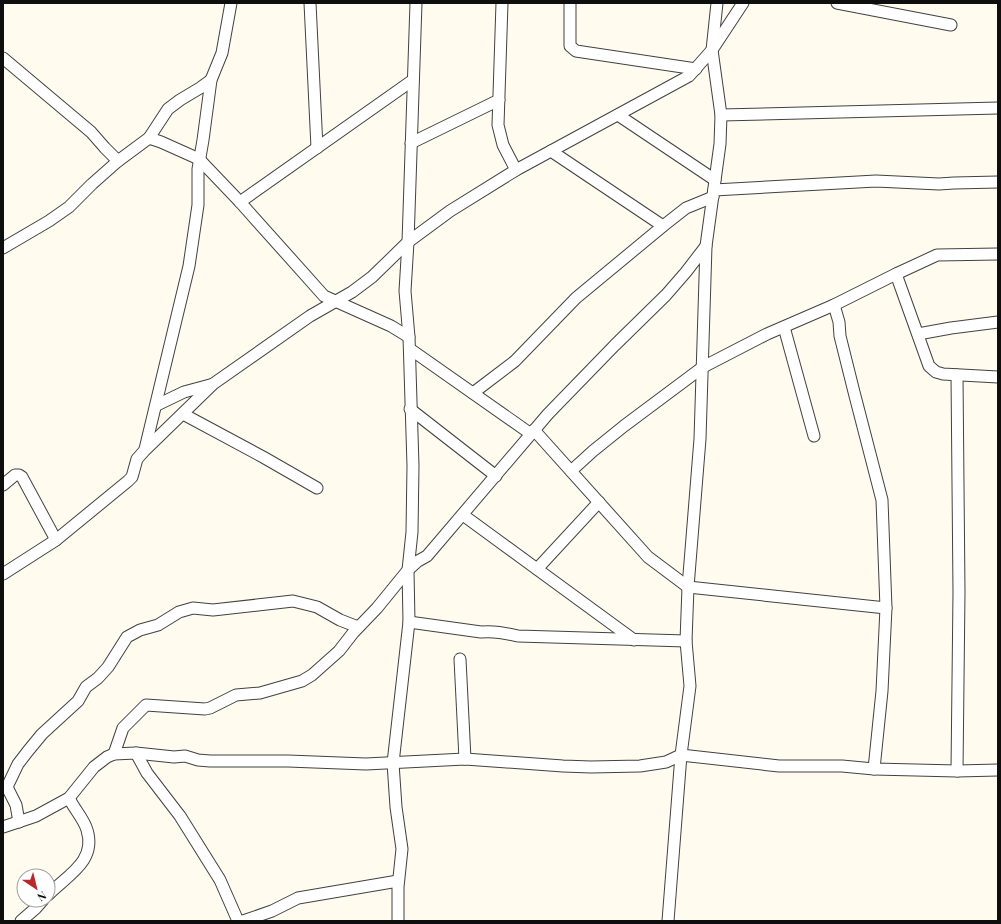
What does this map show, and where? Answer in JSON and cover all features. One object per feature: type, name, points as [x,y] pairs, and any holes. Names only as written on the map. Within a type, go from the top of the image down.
[{"type":"street","points":[[145,450],[157,405],[180,297],[189,266],[198,205],[199,159],[211,80],[222,53],[231,3]]},
{"type":"street","points":[[310,3],[317,148]]},
{"type":"street","points":[[398,921],[398,880],[402,848],[396,806],[393,763],[408,622],[408,570],[412,532],[410,348],[405,290],[416,3]]},
{"type":"street","points":[[502,3],[498,125],[503,144],[516,170]]},
{"type":"street","points":[[570,3],[570,46],[576,51],[696,69]]},
{"type":"street","points":[[668,921],[681,755],[690,686],[686,641],[688,586],[700,439],[706,246],[720,144],[721,115],[712,50],[717,3]]},
{"type":"street","points":[[3,574],[56,540],[132,477],[137,459],[213,384],[310,316],[352,292],[372,277],[408,242],[450,211],[516,170],[684,80],[696,69],[712,50],[743,3]]},
{"type":"street","points":[[837,3],[951,25]]},
{"type":"street","points":[[3,58],[91,132],[118,161]]},
{"type":"street","points":[[3,248],[49,221],[69,207],[118,161],[148,138],[168,109],[211,80]]},
{"type":"street","points":[[240,202],[413,80]]},
{"type":"street","points":[[411,143],[499,100]]},
{"type":"street","points":[[721,115],[998,108]]},
{"type":"street","points":[[618,115],[714,189]]},
{"type":"street","points":[[148,138],[199,159],[240,202],[324,296],[391,326],[409,337]]},
{"type":"street","points":[[551,151],[663,226]]},
{"type":"street","points":[[473,393],[515,360],[576,298],[663,226],[714,189],[876,181],[939,184],[954,182],[998,182]]},
{"type":"street","points":[[114,754],[123,728],[146,705],[206,709],[236,695],[260,693],[302,681],[312,676],[334,656],[358,627],[377,608],[408,570],[418,561],[427,556],[560,402],[666,295],[690,268],[706,246]]},
{"type":"street","points":[[571,471],[624,426],[703,367],[767,334],[834,305],[936,256],[998,254]]},
{"type":"street","points":[[896,274],[929,366],[936,372],[958,375],[998,377]]},
{"type":"street","points":[[834,305],[839,322],[840,336],[882,500],[886,608],[882,691],[874,769]]},
{"type":"street","points":[[918,334],[998,322]]},
{"type":"street","points":[[784,327],[814,436]]},
{"type":"street","points":[[410,348],[473,393],[533,432],[571,471],[648,556],[688,586],[886,608]]},
{"type":"street","points":[[957,771],[959,592],[958,375]]},
{"type":"street","points":[[157,405],[184,392],[213,384]]},
{"type":"street","points":[[410,409],[496,476]]},
{"type":"street","points":[[183,414],[318,488]]},
{"type":"street","points":[[3,485],[15,475],[22,477],[56,540]]},
{"type":"street","points":[[538,569],[599,502]]},
{"type":"street","points":[[463,515],[634,640]]},
{"type":"street","points":[[19,822],[16,805],[7,787],[18,764],[42,734],[74,705],[86,687],[98,678],[108,667],[127,637],[133,633],[158,625],[179,612],[193,608],[213,610],[286,601],[317,607],[340,620],[358,627]]},
{"type":"street","points":[[408,622],[481,632],[502,632],[518,636],[686,641]]},
{"type":"street","points":[[460,659],[465,759]]},
{"type":"street","points":[[3,827],[36,816],[69,798],[94,767],[107,757],[114,754],[136,753],[174,758],[185,756],[198,760],[210,761],[393,763],[465,759],[563,766],[640,766],[666,762],[681,755],[778,766],[826,766],[957,771],[998,770]]},
{"type":"street","points":[[136,753],[147,773],[180,816],[216,874],[238,921]]},
{"type":"street","points":[[56,888],[85,859],[89,850],[88,831],[69,798]]},
{"type":"street","points":[[243,921],[272,912],[298,898],[398,880]]},
{"type":"street","points":[[21,921],[36,908]]}]
